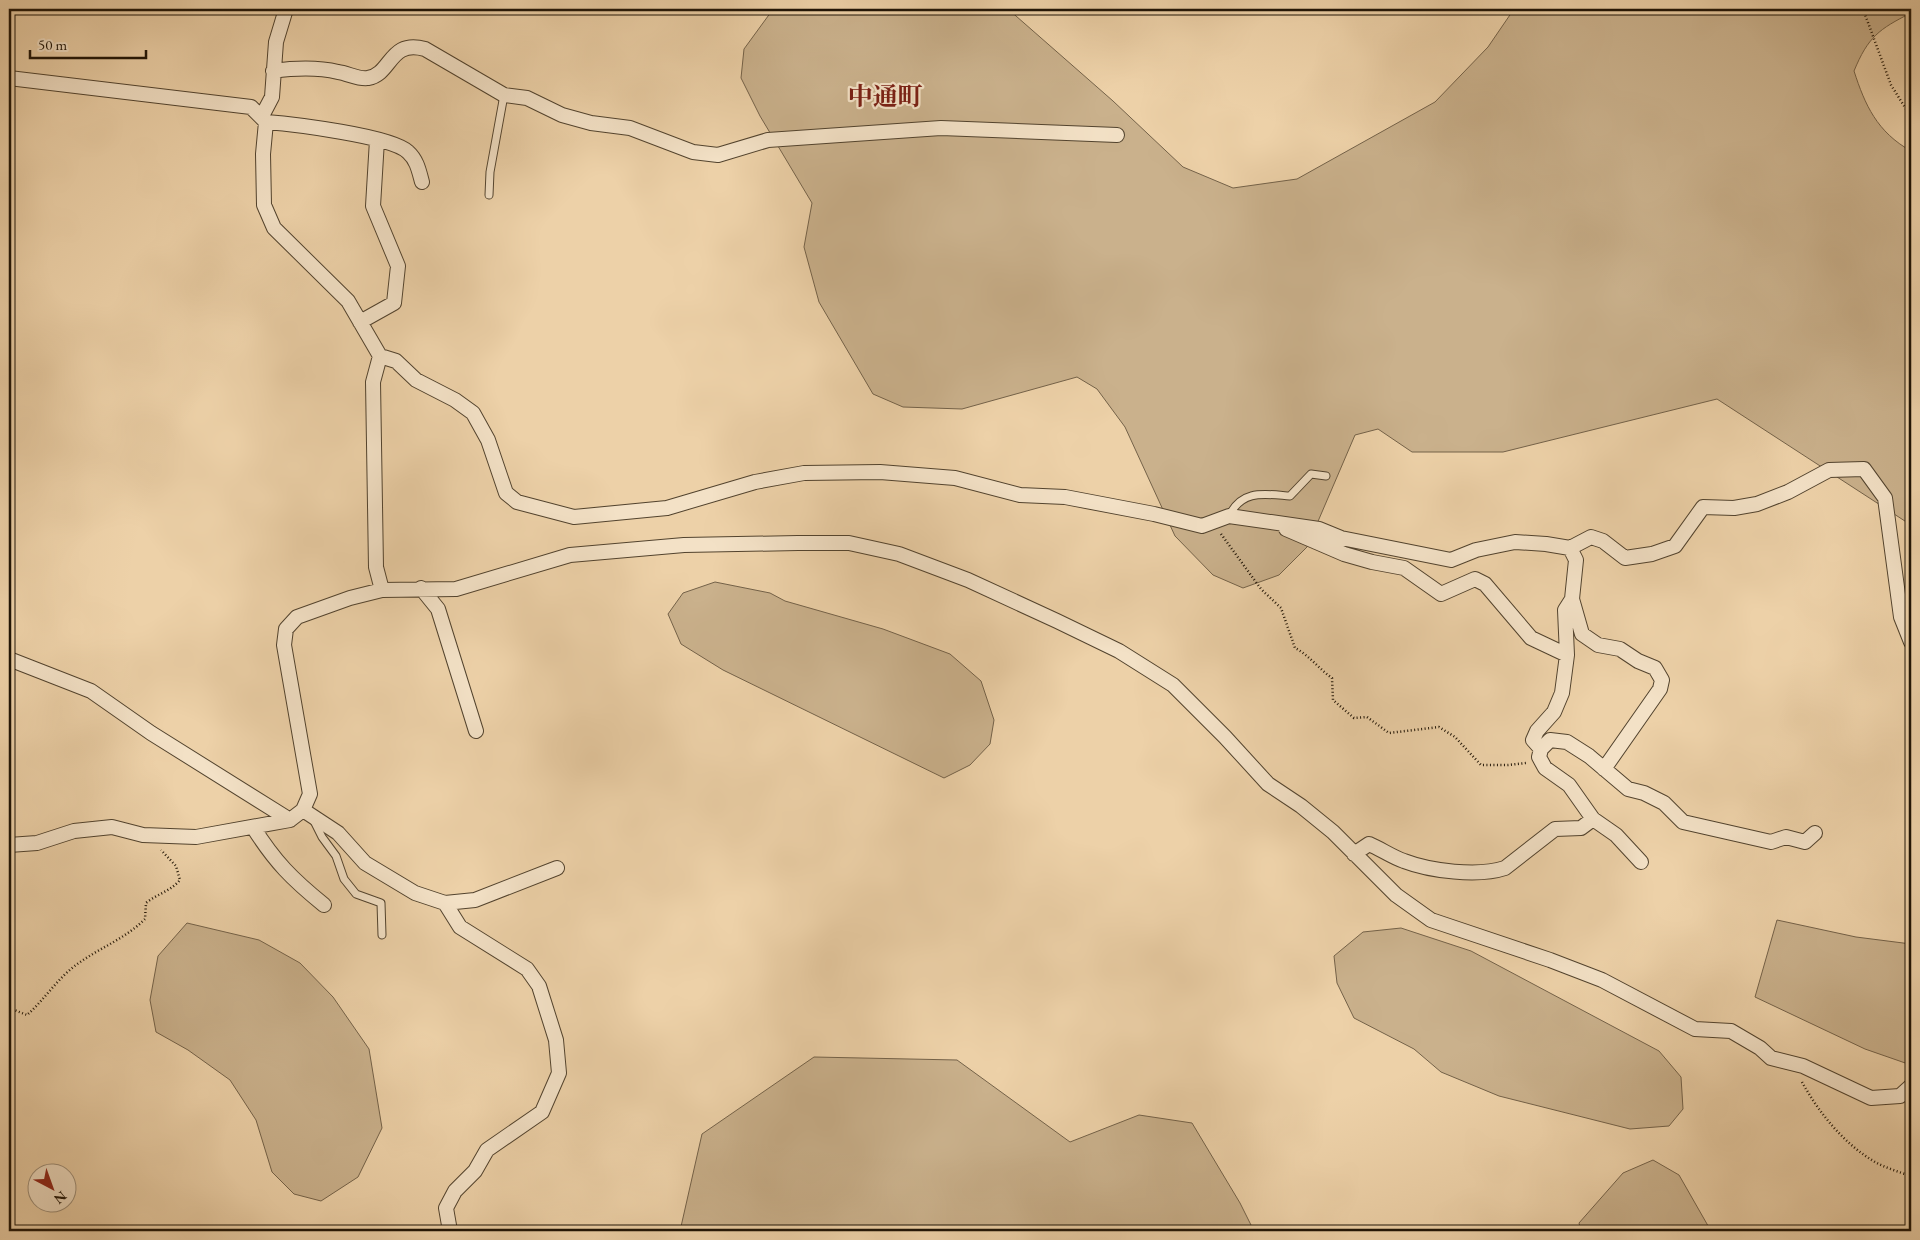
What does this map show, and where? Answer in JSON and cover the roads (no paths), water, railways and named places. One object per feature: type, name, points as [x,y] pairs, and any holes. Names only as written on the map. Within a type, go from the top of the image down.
[{"type":"street","points":[[286,9],[276,42],[272,97],[264,119],[264,205],[274,228],[348,301],[380,356],[396,361],[416,380],[455,400],[473,413],[488,440],[506,494],[518,502],[574,517],[667,508],[756,482],[804,473],[880,472],[955,478],[1020,495],[1065,497],[1154,514],[1202,526],[1230,516],[1276,523],[1319,530],[1341,538],[1451,560],[1476,550],[1515,542],[1570,548],[1591,537],[1602,541],[1626,558],[1652,554],[1675,546],[1702,507],[1734,508],[1757,504],[1788,492],[1828,470],[1864,469],[1886,498],[1901,617],[1911,642]]},
{"type":"street","points":[[274,71],[295,68],[337,71],[367,79],[375,76],[400,50],[413,46],[425,49],[504,95],[527,98],[562,115],[591,123],[630,128],[693,152],[718,155],[768,140],[940,128],[1117,135]]},
{"type":"street","points":[[9,78],[251,107],[264,119],[363,135],[407,150],[416,161],[422,182]]},
{"type":"street","points":[[360,322],[394,302],[397,282],[398,266],[372,206],[377,140]]},
{"type":"street","points":[[380,356],[373,382],[376,567],[382,590]]},
{"type":"street","points":[[1276,523],[1292,533],[1344,554],[1404,568],[1441,594],[1475,580],[1485,584],[1532,638],[1567,655]]},
{"type":"street","points":[[307,813],[310,794],[284,644],[286,629],[297,617],[382,590],[456,589],[570,556],[684,546],[849,543],[899,554],[968,580],[1119,650],[1173,685],[1225,737],[1268,784],[1301,806],[1396,895],[1431,920],[1550,960],[1602,980],[1695,1029],[1731,1031],[1760,1048],[1772,1058],[1804,1066],[1870,1098],[1900,1096],[1911,1086]]},
{"type":"street","points":[[1570,548],[1576,560],[1572,599],[1582,634],[1598,646],[1620,649],[1638,661],[1655,668],[1662,680],[1660,689],[1604,769]]},
{"type":"street","points":[[421,588],[438,609],[476,731]]},
{"type":"street","points":[[1572,599],[1565,610],[1567,655],[1559,699],[1554,712],[1537,731],[1533,740],[1541,754],[1545,768],[1569,785],[1593,819],[1616,836],[1641,862]]},
{"type":"street","points":[[9,660],[91,691],[151,733],[290,820]]},
{"type":"street","points":[[1541,754],[1550,740],[1567,742],[1589,756],[1628,789],[1644,793],[1664,803],[1683,822],[1771,842],[1786,837],[1805,842],[1815,833]]},
{"type":"street","points":[[9,845],[37,843],[74,831],[112,827],[148,835],[196,837],[290,820],[307,813]]},
{"type":"street","points":[[307,813],[338,832],[365,862],[415,893],[445,904],[475,900],[557,868]]},
{"type":"street","points":[[1354,854],[1369,844],[1386,850],[1402,860],[1425,868],[1475,872],[1497,870],[1505,868],[1555,829],[1581,828],[1593,819]]},
{"type":"street","points":[[253,827],[272,857],[291,878],[324,905]]},
{"type":"street","points":[[445,904],[460,927],[527,969],[539,986],[556,1040],[559,1073],[542,1112],[487,1150],[475,1171],[456,1191],[446,1208],[450,1231]]},
{"type":"lane","points":[[488,195],[490,172],[504,95]]},
{"type":"lane","points":[[1230,516],[1235,504],[1250,496],[1290,496],[1310,474],[1326,476]]},
{"type":"lane","points":[[307,813],[336,856],[344,880],[356,894],[381,902],[382,935]]},
{"type":"district","name":"中通町","points":[[885,96]]}]
